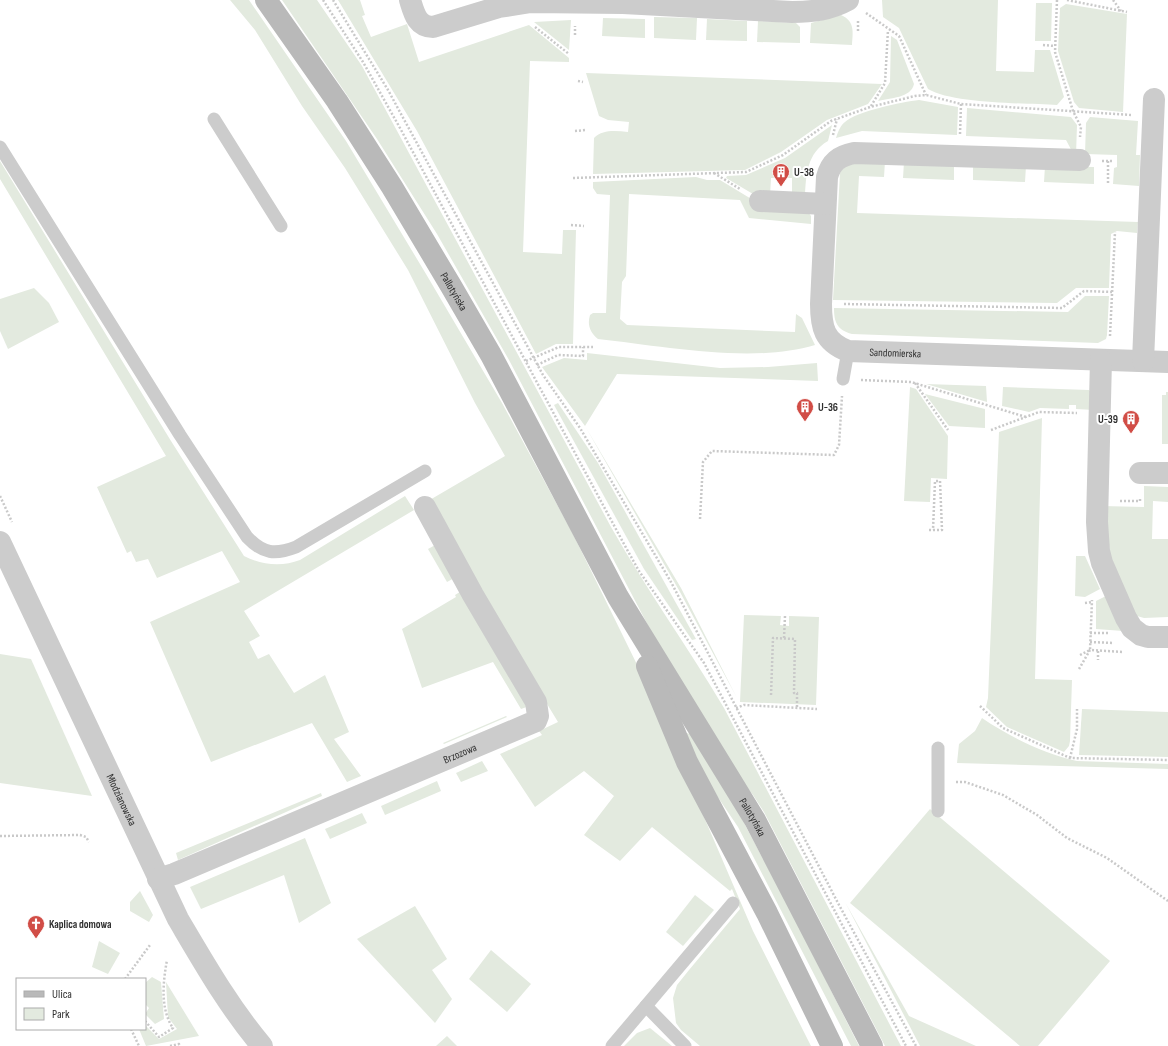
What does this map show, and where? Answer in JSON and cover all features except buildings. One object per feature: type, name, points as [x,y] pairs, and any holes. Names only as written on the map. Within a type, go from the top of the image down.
[{"type":"main road","name":"Pallotyńska","points":[[266,0],[341,108],[392,187],[491,355],[618,597],[755,820],[872,1046]]},
{"type":"main road","name":"Pallotyńska","points":[[618,597],[687,762],[767,913],[832,1046]]},
{"type":"street","points":[[410,0],[419,22],[427,27],[433,27],[468,8],[531,2],[623,2],[813,12],[836,6],[848,0]]},
{"type":"street","points":[[1143,361],[1154,108]]},
{"type":"street","name":"Sandomierska","points":[[1080,160],[854,153],[839,158],[829,169],[825,204],[821,321],[830,340],[837,347],[848,351],[1105,351],[1143,361],[1168,362]]},
{"type":"street","points":[[760,201],[825,204]]},
{"type":"street","points":[[1105,351],[1100,414],[1097,522],[1097,537],[1102,562],[1126,618],[1132,628],[1141,635],[1148,637],[1168,637]]},
{"type":"street","points":[[1140,473],[1168,474]]},
{"type":"street","name":"Brzozowa","points":[[158,879],[226,852],[536,721],[538,716],[536,702],[473,595],[425,507]]},
{"type":"street","name":"Młodzianowska","points":[[0,542],[178,919],[210,974],[243,1024],[262,1046]]},
{"type":"lane","points":[[214,119],[281,226]]},
{"type":"lane","points":[[0,147],[184,441],[247,537],[257,547],[269,552],[281,552],[296,547],[425,471]]},
{"type":"lane","points":[[843,380],[848,351]]},
{"type":"lane","points":[[938,748],[938,811]]},
{"type":"lane","points":[[612,1046],[733,903]]},
{"type":"lane","points":[[646,1006],[685,1046]]},
{"type":"path","points":[[323,0],[363,62],[624,544],[640,570],[704,663],[906,1046]]},
{"type":"path","points":[[333,0],[388,90],[537,365],[580,428],[671,582],[843,912],[916,1046]]},
{"type":"path","points":[[848,0],[899,36],[926,95]]},
{"type":"path","points":[[1057,0],[1055,52],[1073,111],[1081,127]]},
{"type":"path","points":[[1067,0],[1126,12]]},
{"type":"path","points":[[1113,0],[1120,11]]},
{"type":"path","points":[[531,2],[531,23],[569,54]]},
{"type":"path","points":[[870,107],[885,83],[888,29]]},
{"type":"path","points":[[1043,46],[1055,46]]},
{"type":"path","points":[[578,81],[583,82]]},
{"type":"path","points":[[573,178],[746,172],[783,155],[831,121],[870,107],[915,96],[926,95],[961,104],[1073,111],[1154,108]]},
{"type":"path","points":[[960,131],[961,104]]},
{"type":"path","points":[[832,140],[837,119]]},
{"type":"path","points":[[575,131],[586,130]]},
{"type":"path","points":[[1108,161],[1108,184]]},
{"type":"path","points":[[712,173],[760,201]]},
{"type":"path","points":[[571,225],[584,226]]},
{"type":"path","points":[[1105,351],[1112,292],[1115,232]]},
{"type":"path","points":[[852,304],[1062,308],[1084,291],[1112,292]]},
{"type":"path","points":[[537,365],[558,355],[583,356],[583,346]]},
{"type":"path","points":[[526,361],[559,347],[594,346]]},
{"type":"path","points":[[700,519],[703,462],[712,450],[834,455],[839,445],[843,380],[915,384],[1026,417]]},
{"type":"path","points":[[915,384],[948,430]]},
{"type":"path","points":[[991,430],[1039,412],[1100,414]]},
{"type":"path","points":[[929,530],[933,530],[944,530],[940,481],[935,481],[933,530]]},
{"type":"path","points":[[1079,669],[1090,650],[1092,600],[1085,604]]},
{"type":"path","points":[[784,638],[785,616]]},
{"type":"path","points":[[771,695],[773,638],[796,639],[794,693],[798,693],[797,707]]},
{"type":"path","points":[[1090,642],[1105,643]]},
{"type":"path","points":[[1080,655],[1090,650]]},
{"type":"path","points":[[1098,651],[1098,660]]},
{"type":"path","points":[[736,708],[744,705],[817,709]]},
{"type":"path","points":[[980,706],[1003,728],[1070,758],[1168,760]]},
{"type":"path","points":[[1070,758],[1077,729],[1077,709]]},
{"type":"path","points":[[937,781],[965,782],[1003,795],[1037,815],[1067,838],[1107,858],[1168,901]]},
{"type":"path","points":[[0,836],[80,835],[86,837],[89,842]]},
{"type":"path","points":[[126,978],[150,945]]},
{"type":"path","points":[[146,1022],[159,1037],[174,1028],[166,1018],[163,980],[168,960]]},
{"type":"path","points":[[131,1030],[139,1046]]},
{"type":"path","points":[[170,1046],[179,1044],[179,1046]]},
{"type":"green space","points":[[230,0],[249,0],[346,141],[502,403],[573,534],[649,689],[753,931],[811,1046],[700,1046],[681,1030],[676,1023],[673,998],[677,985],[740,909],[732,889],[730,891],[652,827],[620,861],[584,835],[614,796],[584,771],[535,807],[500,754],[542,735],[539,731],[558,722],[510,643],[428,501],[505,456],[475,403],[408,270],[345,168],[302,106],[255,30]]},
{"type":"green space","points":[[282,0],[317,0],[362,66],[611,527],[638,573],[724,708],[901,1046],[885,1046],[764,812],[736,773],[674,675],[509,360],[437,234],[377,139]]},
{"type":"green space","points":[[338,0],[360,0],[365,15],[362,16],[371,37],[407,24],[419,62],[529,25],[569,58],[569,62],[530,61],[523,252],[562,254],[563,230],[576,230],[573,344],[556,344],[536,354],[417,131]]},
{"type":"green space","points":[[882,0],[998,0],[996,71],[1034,72],[1035,50],[1050,50],[1064,97],[1057,105],[990,102],[954,98],[928,89],[899,28],[883,17]]},
{"type":"green space","points":[[1036,3],[1052,3],[1051,41],[1035,41]]},
{"type":"green space","points":[[1066,4],[1127,14],[1123,112],[1079,108],[1074,102],[1058,51],[1060,8]]},
{"type":"green space","points":[[841,15],[846,17],[851,24],[853,31],[852,45],[810,43],[811,23]]},
{"type":"green space","points":[[654,17],[697,18],[696,40],[654,38]]},
{"type":"green space","points":[[603,18],[645,19],[645,38],[602,36]]},
{"type":"green space","points":[[707,19],[747,21],[747,41],[706,40]]},
{"type":"green space","points":[[571,20],[569,50],[534,22]]},
{"type":"green space","points":[[758,21],[796,23],[800,27],[800,43],[757,42]]},
{"type":"green space","points":[[891,36],[897,40],[914,84],[912,89],[904,95],[878,101],[890,82]]},
{"type":"green space","points":[[586,73],[882,84],[868,104],[827,120],[781,152],[745,170],[593,174],[594,138],[601,133],[606,132],[628,132],[629,122],[608,120],[599,116]]},
{"type":"green space","points":[[919,100],[958,107],[957,135],[862,131],[836,138],[842,125],[859,114]]},
{"type":"green space","points":[[967,108],[1071,117],[1077,125],[1076,155],[1074,155],[1066,140],[966,136]]},
{"type":"green space","points":[[1090,117],[1138,121],[1136,155],[1140,155],[1139,186],[1113,184],[1114,168],[1117,167],[1117,155],[1085,154],[1086,123]]},
{"type":"green space","points":[[832,125],[828,141],[816,152],[809,165],[805,196],[792,197],[792,178],[771,178],[770,196],[753,194],[726,178],[727,176],[746,175],[785,158]]},
{"type":"green space","points":[[0,161],[171,441],[244,556],[264,563],[286,564],[300,560],[405,496],[414,510],[244,611],[260,636],[249,642],[258,659],[269,654],[294,693],[325,675],[349,732],[334,739],[361,776],[347,782],[312,723],[211,762],[150,622],[240,582],[222,551],[157,578],[148,559],[136,562],[131,551],[127,553],[97,487],[166,456],[0,179]]},
{"type":"green space","points":[[885,161],[884,177],[859,176],[857,213],[1138,222],[1137,233],[1117,231],[1111,234],[1109,288],[1076,288],[1057,303],[833,300],[840,173],[848,165],[854,163]]},
{"type":"green space","points":[[904,162],[954,163],[954,180],[903,178]]},
{"type":"green space","points":[[973,164],[1026,166],[1025,182],[973,180]]},
{"type":"green space","points":[[1045,166],[1094,167],[1094,184],[1044,182]]},
{"type":"green space","points":[[696,177],[707,180],[720,180],[753,200],[808,212],[811,216],[811,224],[749,218],[740,200],[629,194],[626,276],[622,282],[620,319],[627,325],[795,332],[796,314],[802,318],[815,345],[764,353],[707,352],[598,339],[593,334],[589,325],[590,315],[593,313],[606,313],[610,195],[597,194],[593,188],[593,182]]},
{"type":"green space","points":[[34,288],[49,303],[59,322],[8,349],[0,331],[0,299]]},
{"type":"green space","points":[[1085,296],[1109,296],[1107,335],[1106,339],[1098,343],[852,334],[843,330],[837,325],[834,313],[834,308],[1068,312]]},
{"type":"green space","points":[[587,353],[720,368],[768,367],[817,363],[818,381],[617,374],[585,426],[542,367],[564,358],[587,360]]},
{"type":"green space","points":[[926,384],[986,386],[987,402]]},
{"type":"green space","points":[[910,387],[916,389],[948,436],[947,479],[931,478],[930,502],[904,501]]},
{"type":"green space","points":[[1003,387],[1089,390],[1092,393],[1094,410],[1076,409],[1076,405],[1069,405],[1069,409],[1040,408],[1029,412],[1002,406]]},
{"type":"green space","points":[[1166,392],[1168,392],[1168,444],[1162,444],[1162,395],[1166,395]]},
{"type":"green space","points":[[925,394],[985,409],[985,428],[949,426]]},
{"type":"green space","points":[[558,403],[598,463],[696,639],[692,640],[644,569],[554,405]]},
{"type":"green space","points":[[1042,418],[1035,679],[1072,680],[1070,741],[1069,746],[1064,752],[1007,727],[986,707],[988,698],[999,432]]},
{"type":"green space","points":[[585,426],[681,588],[737,698],[680,592]]},
{"type":"green space","points":[[1144,486],[1168,487],[1168,502],[1153,501],[1152,539],[1168,539],[1168,617],[1144,618],[1137,616],[1130,610],[1109,560],[1110,551],[1102,506],[1144,507]]},
{"type":"green space","points":[[437,544],[456,577],[447,582],[428,549]]},
{"type":"green space","points":[[1076,556],[1085,556],[1100,589],[1085,597],[1075,596]]},
{"type":"green space","points":[[463,590],[532,705],[521,709],[493,662],[422,688],[402,629],[456,597],[455,595]]},
{"type":"green space","points":[[1106,596],[1123,631],[1096,629],[1096,601]]},
{"type":"green space","points":[[744,615],[781,616],[780,625],[789,626],[789,616],[819,617],[816,705],[740,702]]},
{"type":"green space","points":[[0,654],[31,659],[92,796],[0,783]]},
{"type":"green space","points":[[1082,709],[1168,712],[1168,757],[1079,755]]},
{"type":"green space","points":[[506,716],[507,717],[444,744],[443,743]]},
{"type":"green space","points":[[982,718],[1004,732],[1028,744],[1065,758],[1077,761],[1168,764],[1168,769],[957,763],[959,744],[975,731]]},
{"type":"green space","points":[[687,733],[690,734],[717,772],[796,921],[859,1046],[851,1046],[738,827],[709,784],[686,735]]},
{"type":"green space","points":[[482,761],[488,771],[461,782],[456,773]]},
{"type":"green space","points":[[437,781],[441,791],[385,815],[381,806]]},
{"type":"green space","points":[[321,793],[322,796],[178,860],[176,853]]},
{"type":"green space","points":[[930,809],[1110,961],[1038,1046],[1020,1046],[850,903]]},
{"type":"green space","points":[[362,813],[367,823],[330,839],[325,829]]},
{"type":"green space","points":[[305,838],[331,903],[299,923],[284,875],[201,909],[190,887]]},
{"type":"green space","points":[[140,891],[153,915],[149,922],[130,911],[130,902]]},
{"type":"green space","points":[[695,895],[714,910],[683,946],[666,932]]},
{"type":"green space","points":[[845,902],[909,1016],[976,1046],[920,1046]]},
{"type":"green space","points":[[415,906],[447,959],[432,970],[452,999],[435,1023],[357,939]]},
{"type":"green space","points":[[99,941],[120,953],[108,974],[92,967]]},
{"type":"green space","points":[[491,950],[531,984],[507,1012],[469,979]]},
{"type":"green space","points":[[152,977],[161,982],[164,1019],[155,1024],[146,1015],[149,1008],[146,1005],[146,982]]},
{"type":"green space","points":[[166,982],[199,1036],[146,1046],[139,1030],[146,1030],[146,1026],[159,1039],[177,1029],[168,1017]]},
{"type":"green space","points":[[650,1028],[672,1046],[624,1046],[637,1033]]},
{"type":"green space","points":[[447,1036],[457,1046],[436,1046]]},
{"type":"place","name":"U-38","points":[[781,187]]},
{"type":"place","name":"U-36","points":[[805,422]]},
{"type":"place","name":"U-39","points":[[1131,434]]},
{"type":"place","name":"Kaplica domowa","points":[[36,939]]}]
